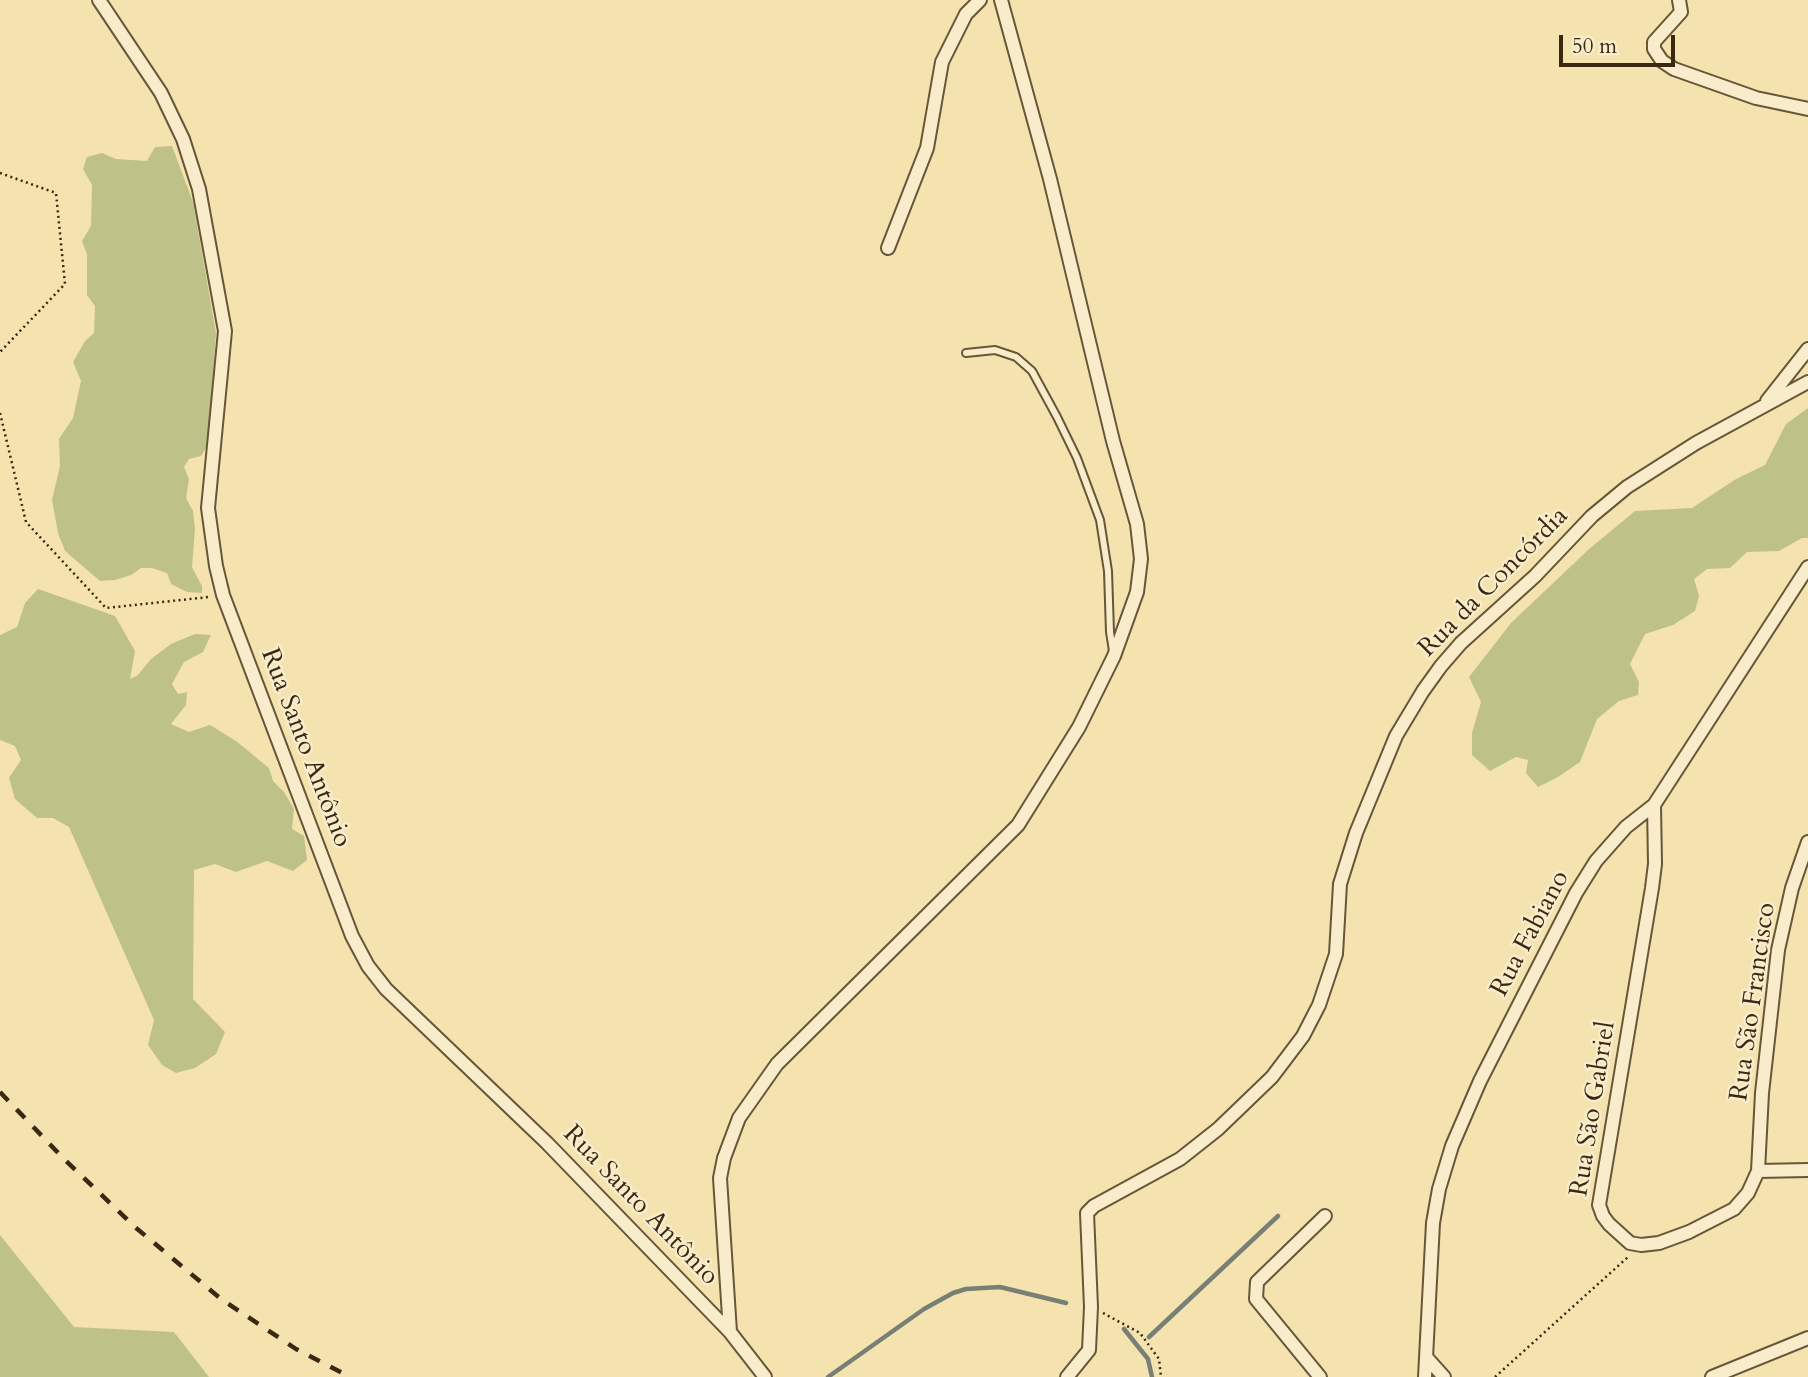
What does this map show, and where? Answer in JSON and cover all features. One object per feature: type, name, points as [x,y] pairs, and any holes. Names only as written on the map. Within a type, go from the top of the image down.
[{"type":"street","name":"Rua Santo Antônio","points":[[99,0],[161,93],[183,139],[199,189],[225,331],[208,508],[216,566],[223,595],[340,905],[368,966],[393,996],[547,1143],[730,1332],[765,1377]]},
{"type":"street","points":[[888,248],[927,148],[942,62],[966,14],[979,0]]},
{"type":"street","points":[[730,1332],[720,1178],[724,1157],[739,1118],[777,1064],[1018,825],[1080,727],[1114,656],[1137,592],[1141,559],[1137,524],[1113,441],[1050,179],[1001,0]]},
{"type":"street","points":[[1679,0],[1681,12],[1654,42],[1656,53],[1662,61],[1674,69],[1756,99],[1808,109]]},
{"type":"street","points":[[1765,404],[1808,349]]},
{"type":"street","points":[[1765,404],[1808,382]]},
{"type":"street","name":"Rua da Concórdia","points":[[1067,1377],[1089,1350],[1091,1307],[1086,1218],[1089,1210],[1173,1164],[1218,1129],[1272,1077],[1312,1022],[1336,954],[1340,884],[1356,833],[1396,736],[1423,691],[1461,643],[1535,576],[1592,516],[1627,487],[1696,443],[1765,404]]},
{"type":"street","name":"Rua Fabiano","points":[[1425,1377],[1433,1223],[1439,1189],[1452,1146],[1480,1081],[1576,893],[1610,844],[1626,827],[1654,805],[1808,567]]},
{"type":"street","name":"Rua São Gabriel","points":[[1641,1245],[1630,1243],[1616,1232],[1603,1216],[1599,1205],[1652,888],[1655,864],[1654,805]]},
{"type":"street","name":"Rua São Francisco","points":[[1758,1171],[1762,1093],[1778,950],[1792,888],[1808,842]]},
{"type":"street","points":[[1641,1245],[1675,1238],[1734,1209],[1748,1193],[1758,1171],[1808,1170]]},
{"type":"street","points":[[1320,1377],[1256,1299],[1257,1282],[1325,1216]]},
{"type":"street","points":[[1712,1377],[1808,1338]]},
{"type":"street","points":[[1427,1358],[1444,1377]]},
{"type":"lane","points":[[966,353],[995,351],[1016,357],[1032,371],[1062,427],[1077,458],[1100,520],[1108,572],[1110,632],[1114,656]]},
{"type":"path","points":[[0,173],[56,193],[65,284],[0,352]]},
{"type":"path","points":[[0,413],[26,522],[106,608],[223,595]]},
{"type":"path","points":[[1495,1377],[1641,1245]]},
{"type":"path","points":[[1091,1307],[1140,1333],[1159,1359],[1161,1377]]},
{"type":"green space","points":[[172,146],[193,202],[216,333],[208,445],[201,456],[189,459],[184,467],[189,479],[186,498],[193,511],[195,529],[192,567],[202,586],[202,593],[187,592],[171,584],[167,573],[152,568],[141,568],[131,575],[115,580],[100,581],[65,551],[58,533],[52,500],[60,466],[59,439],[73,418],[81,381],[73,362],[85,341],[94,333],[95,306],[87,295],[87,254],[82,241],[91,226],[92,185],[83,169],[87,157],[102,153],[116,159],[147,161],[155,147]]},
{"type":"green space","points":[[1808,408],[1808,538],[1802,538],[1779,551],[1747,552],[1730,568],[1707,569],[1694,579],[1699,596],[1695,611],[1673,625],[1645,634],[1630,664],[1639,682],[1638,695],[1619,701],[1597,719],[1580,762],[1558,777],[1538,787],[1526,773],[1528,760],[1516,757],[1490,771],[1472,755],[1472,733],[1481,702],[1469,677],[1511,623],[1588,550],[1635,511],[1692,508],[1736,479],[1765,465],[1786,424]]},
{"type":"green space","points":[[38,589],[115,616],[135,651],[130,679],[138,675],[151,659],[171,644],[195,634],[211,635],[203,652],[184,662],[172,684],[178,694],[187,692],[186,705],[171,724],[189,732],[210,725],[236,741],[269,768],[273,781],[284,792],[294,809],[292,829],[304,836],[307,860],[293,871],[267,861],[236,872],[215,864],[194,870],[193,999],[225,1032],[216,1054],[195,1068],[176,1073],[162,1065],[148,1045],[154,1020],[69,827],[53,818],[37,818],[15,799],[9,778],[21,760],[15,746],[0,740],[0,635],[17,627],[25,603]]},
{"type":"green space","points":[[0,1235],[74,1327],[174,1332],[209,1377],[0,1377]]},
{"type":"waterway","points":[[1149,1337],[1278,1216]]},
{"type":"waterway","points":[[828,1377],[924,1309],[953,1293],[966,1289],[1000,1287],[1066,1303]]},
{"type":"waterway","points":[[1124,1329],[1148,1359],[1152,1377]]},
{"type":"railway","points":[[0,1092],[62,1157],[135,1227],[221,1299],[296,1349],[350,1377]]}]
